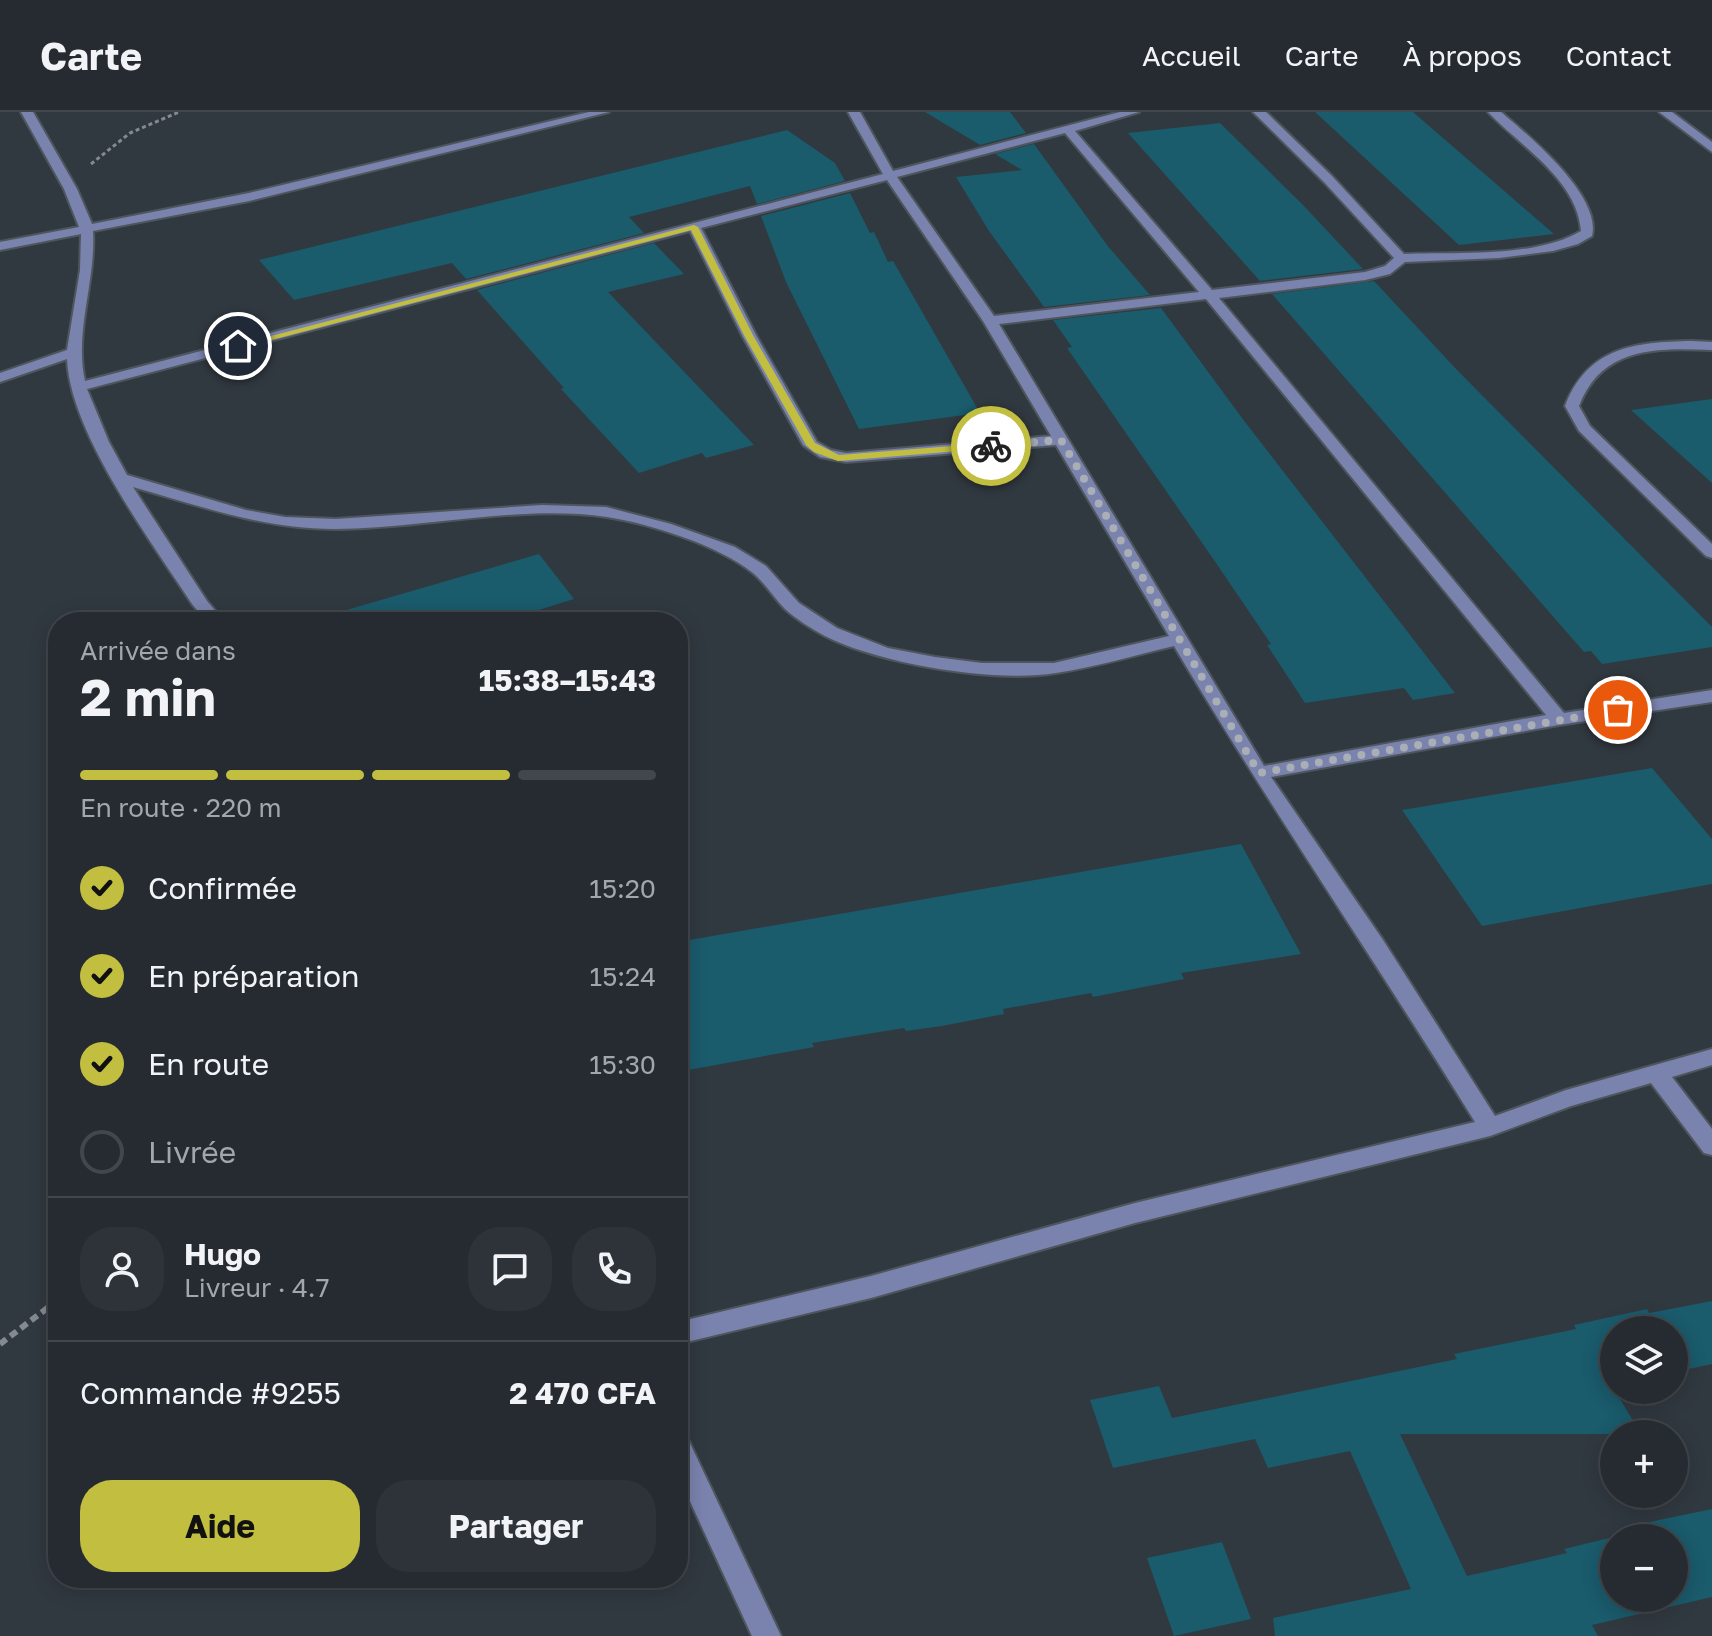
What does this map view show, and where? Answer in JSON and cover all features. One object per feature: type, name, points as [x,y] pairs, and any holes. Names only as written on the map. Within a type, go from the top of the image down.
[{"type":"street","points":[[27,112],[87,228],[84,280],[72,353],[78,387],[92,423],[123,479],[207,612]]},
{"type":"street","points":[[0,246],[249,197],[603,112]]},
{"type":"street","points":[[854,112],[890,176],[990,321],[1259,773],[1376,945],[1490,1127]]},
{"type":"street","points":[[78,387],[1133,112]]},
{"type":"street","points":[[1259,112],[1328,179],[1401,258]]},
{"type":"street","points":[[1401,258],[1552,247],[1565,245],[1587,233],[1588,226],[1577,202],[1555,168],[1494,112]]},
{"type":"street","points":[[1665,112],[1712,148]]},
{"type":"street","points":[[1068,129],[1284,383],[1559,719]]},
{"type":"street","points":[[694,227],[750,337],[811,445],[817,450],[838,458],[1061,440]]},
{"type":"street","points":[[990,321],[1376,274],[1397,265],[1401,258]]},
{"type":"street","points":[[1712,346],[1650,347],[1625,352],[1592,370],[1575,390],[1572,406],[1584,428],[1712,553]]},
{"type":"street","points":[[0,378],[72,353]]},
{"type":"street","points":[[123,479],[244,514],[285,522],[389,523],[542,510],[606,512],[665,527],[729,550],[760,570],[793,607],[831,632],[884,653],[935,662],[982,668],[1054,668],[1180,639]]},
{"type":"street","points":[[1259,773],[1559,719],[1712,696]]},
{"type":"street","points":[[688,1331],[871,1287],[1135,1213],[1490,1127],[1566,1099],[1712,1057]]},
{"type":"street","points":[[1655,1072],[1712,1146]]},
{"type":"street","points":[[688,1467],[767,1636]]},
{"type":"path","points":[[65,184],[130,133],[179,112]]},
{"type":"path","points":[[0,1344],[48,1308]]},
{"type":"building","points":[[925,112],[1010,112],[1026,133],[980,145]]},
{"type":"building","points":[[1315,112],[1413,112],[1554,234],[1459,245]]},
{"type":"building","points":[[1220,123],[1363,269],[1260,281],[1128,133]]},
{"type":"building","points":[[787,130],[835,163],[845,181],[757,204],[750,186],[629,217],[644,233],[466,279],[452,263],[294,300],[259,260]]},
{"type":"building","points":[[1034,144],[1107,245],[1150,295],[1044,307],[989,231],[956,177],[1022,170],[995,154]]},
{"type":"building","points":[[850,193],[870,233],[874,232],[888,262],[893,261],[980,413],[859,429],[786,282],[761,216]]},
{"type":"building","points":[[654,243],[684,274],[608,292],[754,445],[706,458],[702,453],[639,473],[561,389],[564,388],[477,290]]},
{"type":"building","points":[[1374,281],[1457,370],[1712,627],[1712,647],[1602,664],[1591,651],[1584,652],[1272,294]]},
{"type":"building","points":[[1161,308],[1245,422],[1455,693],[1413,700],[1404,688],[1305,703],[1267,645],[1271,644],[1067,348],[1072,347],[1053,320]]},
{"type":"building","points":[[1712,399],[1712,483],[1631,410]]},
{"type":"building","points":[[539,554],[574,599],[532,612],[343,611]]},
{"type":"building","points":[[1652,768],[1712,839],[1712,884],[1482,926],[1402,810]]},
{"type":"building","points":[[1241,844],[1301,954],[1181,973],[1184,979],[1093,997],[1091,993],[1003,1009],[1004,1014],[942,1026],[906,1031],[904,1028],[812,1043],[814,1047],[688,1070],[688,940]]},
{"type":"building","points":[[1712,1301],[1712,1364],[1688,1369],[1688,1316],[1615,1316],[1647,1309],[1649,1313]]},
{"type":"building","points":[[1600,1319],[1600,1404],[1623,1404],[1633,1420],[1600,1420],[1600,1434],[1400,1434],[1467,1576],[1567,1553],[1564,1549],[1600,1540],[1600,1612],[1648,1612],[1592,1625],[1598,1636],[1275,1636],[1273,1618],[1411,1589],[1350,1451],[1268,1468],[1255,1439],[1113,1468],[1090,1400],[1159,1386],[1172,1418],[1457,1359],[1454,1354],[1576,1329],[1574,1325]]},
{"type":"building","points":[[1712,1509],[1712,1597],[1688,1603],[1688,1524],[1640,1524]]},
{"type":"building","points":[[1222,1542],[1251,1619],[1174,1636],[1147,1558]]},
{"type":"way so far","points":[[991,446],[1061,440],[1259,773],[1618,710]]},
{"type":"route","points":[[238,346],[694,227],[750,337],[811,445],[817,450],[838,458],[991,446]]}]
